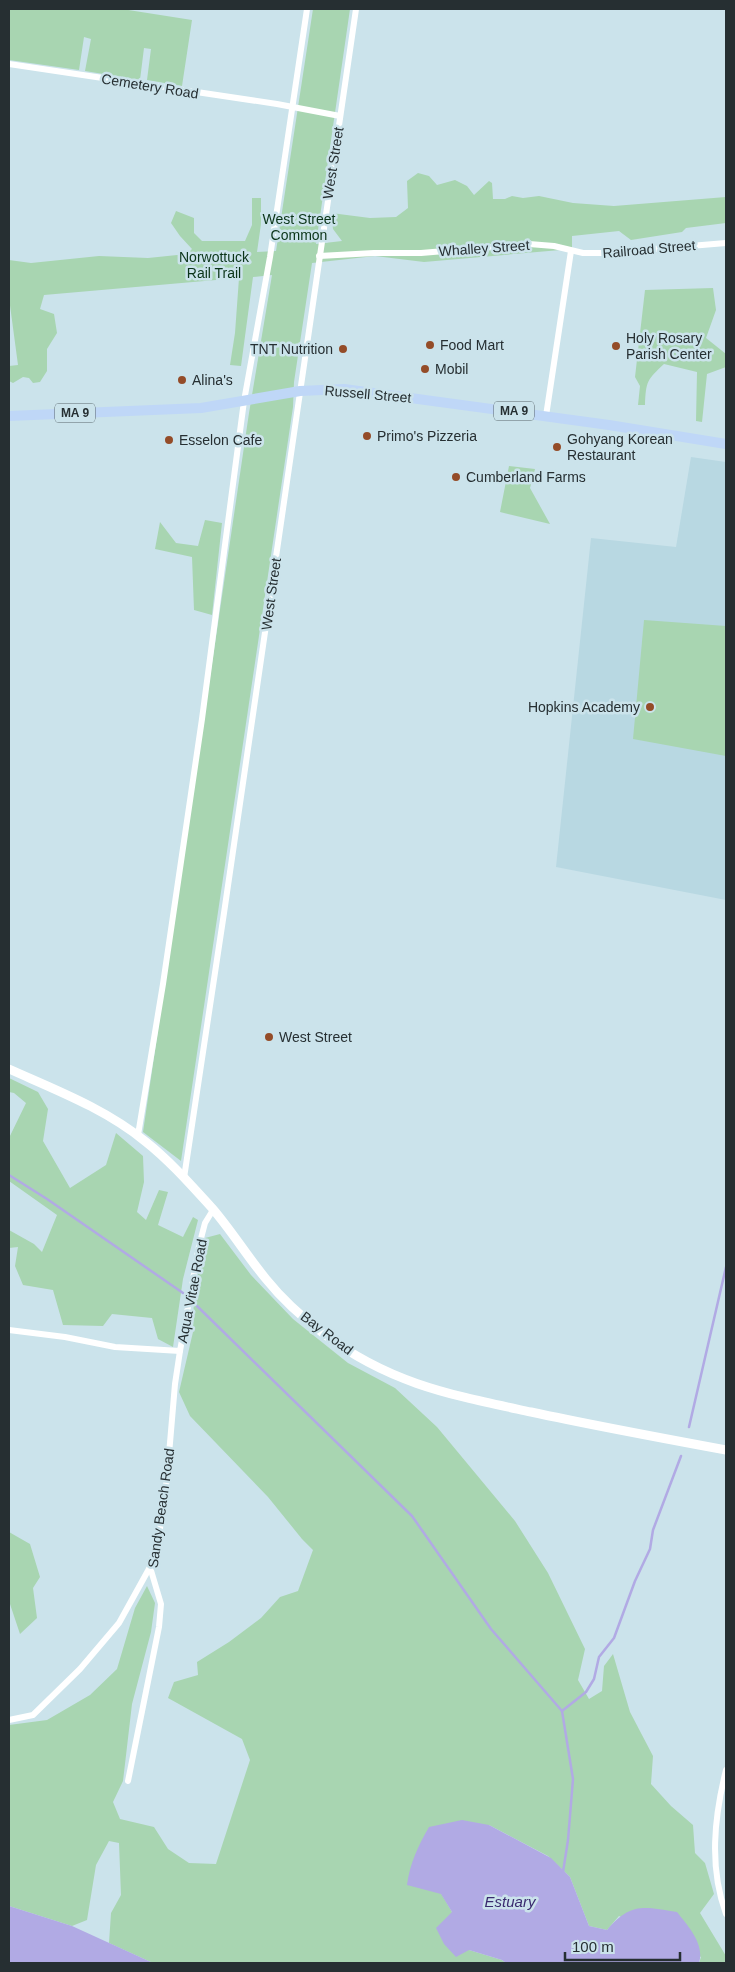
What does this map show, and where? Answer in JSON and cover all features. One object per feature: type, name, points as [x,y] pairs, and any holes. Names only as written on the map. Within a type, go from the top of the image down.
[{"type":"highway","name":"Russell Street","points":[[9,416],[201,408],[300,391],[344,389],[546,416],[726,444]]},
{"type":"main road","name":"Bay Road","points":[[9,1069],[96,1109],[138,1135],[158,1152],[213,1210],[266,1279],[295,1309],[340,1345],[388,1372],[416,1385],[460,1397],[726,1450]]},
{"type":"street","points":[[138,1135],[163,984],[202,719],[244,401],[270,257],[307,9]]},
{"type":"street","name":"West Street","points":[[184,1178],[356,9]]},
{"type":"street","name":"Cemetery Road","points":[[9,64],[292,106],[340,116]]},
{"type":"street","name":"Railroad Street","points":[[571,251],[606,253],[726,242]]},
{"type":"street","name":"Whalley Street","points":[[319,256],[421,252],[529,244],[554,246],[571,251]]},
{"type":"street","points":[[546,416],[571,251]]},
{"type":"street","name":"Aqua Vitae Road","points":[[9,1330],[115,1347],[180,1351],[199,1246],[205,1223],[213,1210]]},
{"type":"street","name":"Sandy Beach Road","points":[[128,1781],[159,1627],[161,1604],[150,1568],[160,1528],[166,1487],[174,1384],[180,1351]]},
{"type":"street","points":[[9,1720],[33,1715],[80,1670],[119,1622],[150,1568]]},
{"type":"street","points":[[726,1770],[717,1819],[715,1855],[718,1887],[726,1914]]},
{"type":"shaded area","name":"Hopkins Academy","points":[[691,457],[726,462],[726,900],[556,867],[591,538],[676,547]]},
{"type":"green space","points":[[9,9],[122,9],[192,20],[182,86],[147,80],[151,49],[144,48],[140,80],[85,71],[91,39],[84,37],[79,70],[9,60]]},
{"type":"green space","points":[[313,9],[350,9],[316,244],[342,241],[333,229],[331,213],[370,218],[396,217],[408,208],[407,181],[418,173],[429,176],[437,185],[455,180],[467,186],[474,195],[489,181],[492,183],[493,199],[505,199],[512,196],[523,198],[539,196],[573,203],[614,206],[726,197],[726,223],[686,228],[682,232],[631,240],[619,231],[572,236],[572,249],[424,262],[375,256],[312,263],[294,382],[293,407],[181,1161],[143,1132],[249,413],[272,275],[253,277],[241,366],[230,365],[235,333],[239,278],[44,295],[40,309],[54,314],[57,333],[47,349],[47,371],[40,382],[33,383],[29,378],[23,377],[13,383],[9,381],[9,366],[18,365],[9,298],[9,260],[31,263],[99,256],[148,258],[187,254],[192,249],[171,223],[176,211],[194,218],[194,233],[202,241],[245,241],[252,225],[252,198],[261,198],[261,224],[257,252],[276,251]]},
{"type":"green space","points":[[713,288],[716,310],[706,338],[726,354],[726,367],[707,374],[702,422],[696,421],[697,372],[664,364],[648,382],[645,405],[638,405],[640,386],[635,377],[645,290]]},
{"type":"green space","points":[[509,466],[535,469],[530,488],[550,524],[500,512]]},
{"type":"green space","points":[[205,520],[222,523],[212,615],[194,610],[192,557],[155,549],[160,522],[176,543],[198,546]]},
{"type":"green space","points":[[644,620],[726,626],[726,756],[633,739]]},
{"type":"green space","points":[[9,1078],[38,1092],[48,1109],[43,1141],[70,1188],[106,1165],[116,1133],[143,1156],[144,1182],[137,1212],[146,1220],[159,1190],[168,1192],[158,1225],[183,1237],[193,1217],[198,1220],[183,1279],[173,1347],[158,1339],[152,1318],[112,1314],[103,1326],[63,1325],[53,1290],[23,1285],[15,1266],[18,1247],[9,1248],[9,1230],[34,1244],[42,1252],[57,1215],[9,1181],[9,1138],[26,1103],[14,1093],[9,1092]]},
{"type":"green space","points":[[220,1234],[251,1275],[293,1319],[348,1363],[395,1388],[437,1427],[515,1521],[548,1573],[585,1649],[578,1680],[589,1699],[602,1691],[604,1666],[613,1654],[630,1712],[653,1756],[651,1784],[671,1806],[693,1825],[695,1853],[705,1863],[714,1894],[700,1913],[726,1956],[726,1963],[699,1963],[701,1957],[619,1916],[607,1930],[589,1926],[570,1877],[548,1856],[489,1825],[441,1893],[469,1950],[502,1960],[506,1963],[153,1963],[109,1943],[111,1913],[121,1895],[119,1843],[109,1841],[96,1865],[87,1920],[72,1926],[9,1906],[9,1725],[47,1720],[90,1695],[117,1669],[135,1608],[147,1586],[155,1603],[151,1632],[132,1704],[123,1781],[113,1802],[120,1819],[154,1827],[168,1849],[189,1863],[216,1864],[250,1760],[242,1739],[168,1698],[174,1682],[198,1675],[197,1662],[229,1642],[261,1618],[280,1597],[298,1591],[313,1550],[268,1497],[190,1416],[179,1392],[193,1332],[194,1293],[205,1238]]},
{"type":"green space","points":[[9,1532],[30,1544],[40,1577],[33,1588],[37,1618],[20,1634],[9,1601]]},
{"type":"water","name":"Estuary","points":[[462,1820],[489,1825],[551,1858],[570,1877],[589,1926],[607,1930],[623,1915],[638,1909],[646,1908],[677,1912],[698,1942],[700,1949],[699,1963],[506,1963],[502,1960],[469,1950],[456,1957],[444,1944],[436,1928],[452,1912],[441,1894],[407,1885],[415,1855],[429,1827]]},
{"type":"water","points":[[9,1906],[72,1926],[153,1963],[9,1963]]},
{"type":"waterway","points":[[9,1175],[183,1293]]},
{"type":"waterway","points":[[689,1427],[726,1267]]},
{"type":"waterway","points":[[197,1306],[412,1516],[491,1629],[562,1711],[573,1779],[568,1840],[563,1872]]},
{"type":"waterway","points":[[562,1711],[586,1692],[594,1679],[599,1657],[614,1638],[635,1581],[650,1549],[653,1530],[681,1456]]},
{"type":"place","name":"Food Mart","points":[[430,345]]},
{"type":"place","name":"Holy Rosary Parish Center","points":[[616,346]]},
{"type":"place","name":"TNT Nutrition","points":[[343,349]]},
{"type":"place","name":"Mobil","points":[[425,369]]},
{"type":"place","name":"Alina's","points":[[182,380]]},
{"type":"place","name":"Primo's Pizzeria","points":[[367,436]]},
{"type":"place","name":"Esselon Cafe","points":[[169,440]]},
{"type":"place","name":"Gohyang Korean Restaurant","points":[[557,447]]},
{"type":"place","name":"Cumberland Farms","points":[[456,477]]},
{"type":"place","name":"Hopkins Academy","points":[[650,707]]},
{"type":"place","name":"West Street","points":[[269,1037]]},
{"type":"park label","name":"West Street Common","points":[[299,227]]},
{"type":"park label","name":"Norwottuck Rail Trail","points":[[214,266]]}]
